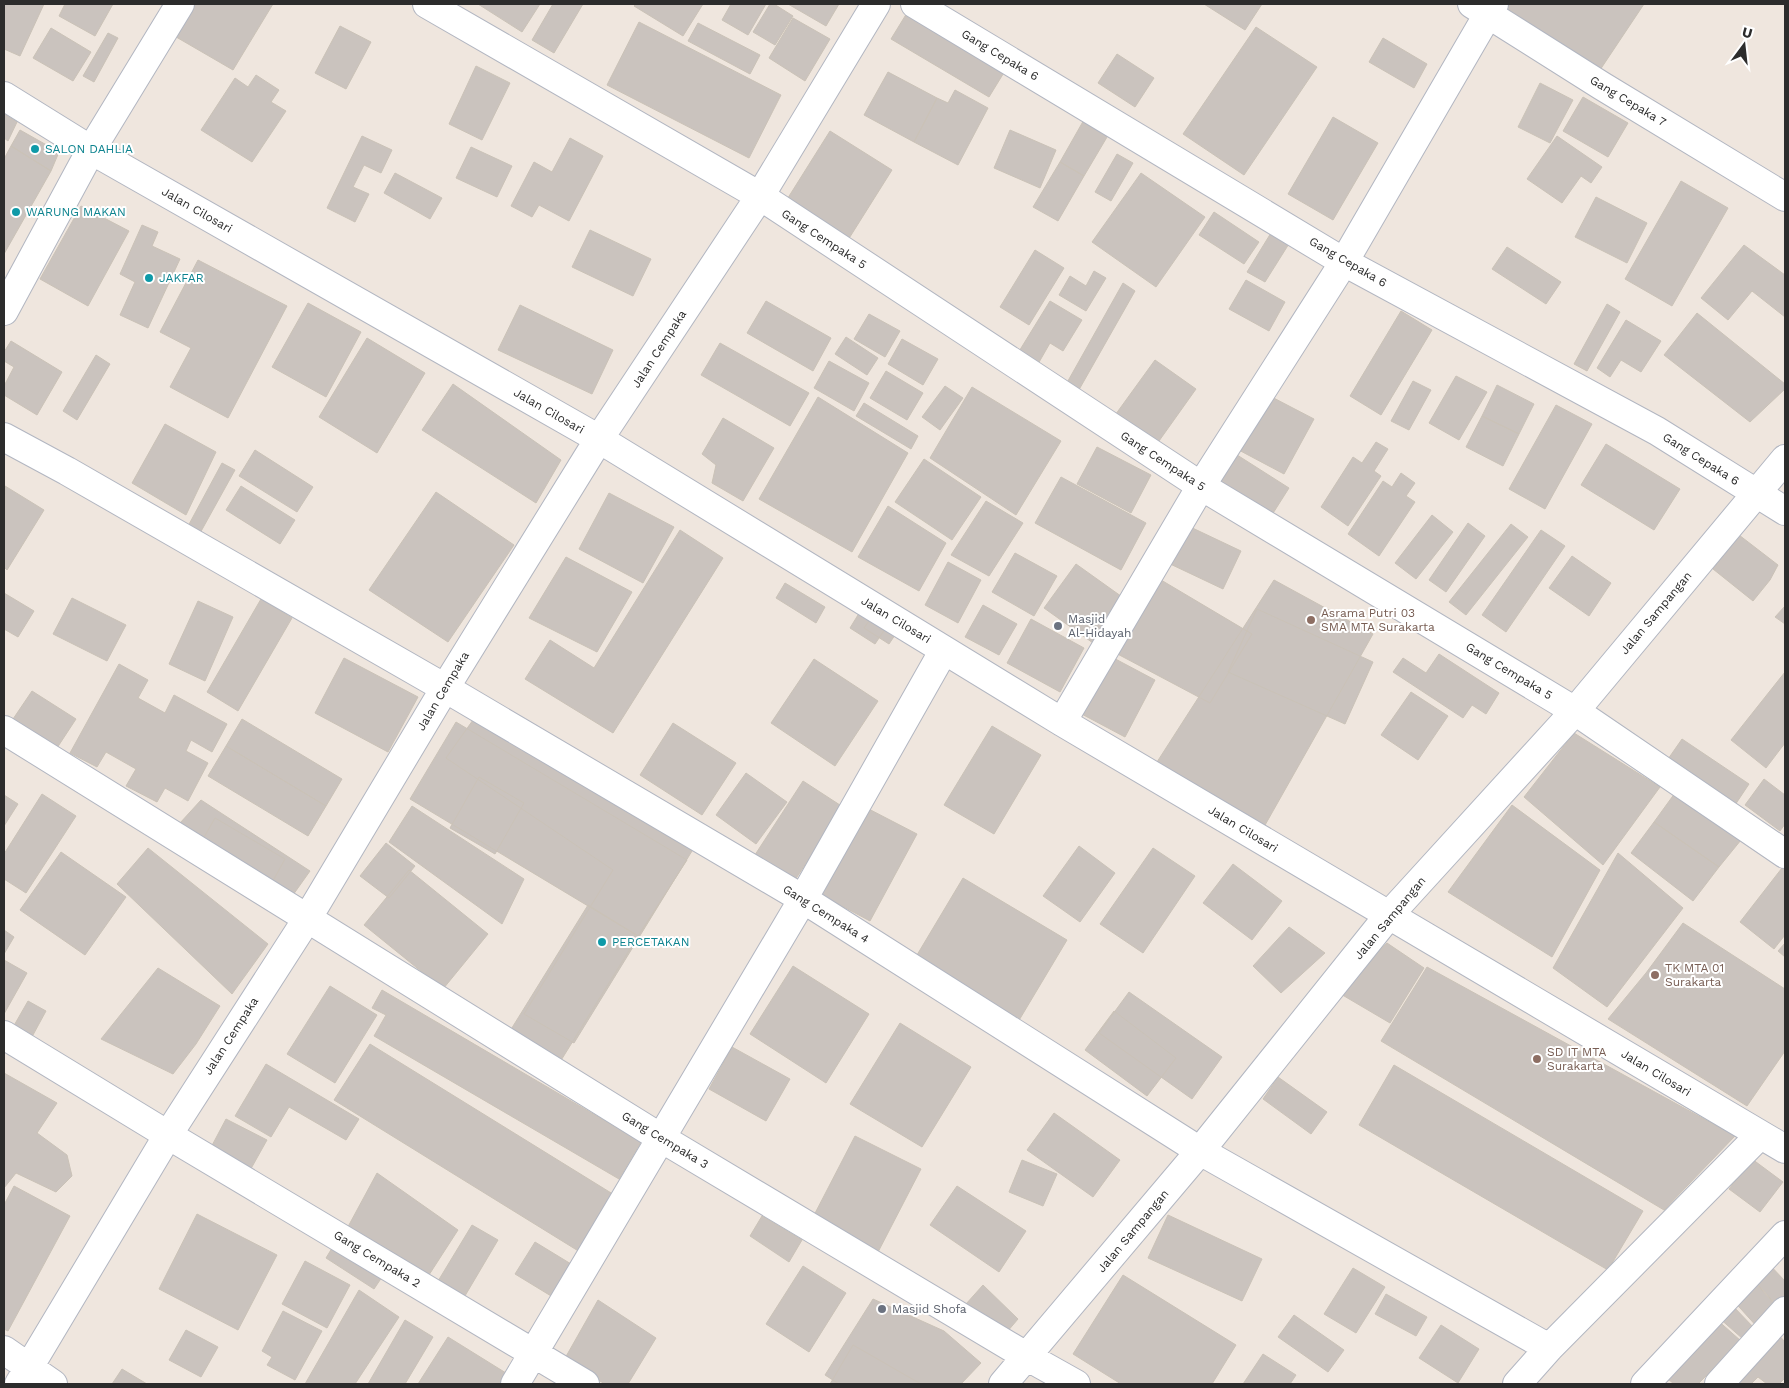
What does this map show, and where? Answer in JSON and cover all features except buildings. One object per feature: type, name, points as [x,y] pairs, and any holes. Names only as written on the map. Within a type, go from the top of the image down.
[{"type":"street","points":[[4,311],[91,150],[180,4]]},
{"type":"street","name":"Gang Cempaka 5","points":[[427,4],[760,196],[1201,486],[1575,711],[1785,854]]},
{"type":"street","name":"Jalan Cempaka","points":[[24,1376],[168,1135],[307,919],[445,688],[599,439],[760,196],[876,4]]},
{"type":"street","name":"Gang Cepaka 6","points":[[915,4],[1344,262],[1656,431],[1785,512]]},
{"type":"street","points":[[1062,722],[1201,486],[1344,262],[1485,7]]},
{"type":"street","name":"Gang Cepaka 7","points":[[1485,7],[1602,86],[1785,197]]},
{"type":"street","name":"Jalan Cilosari","points":[[4,96],[91,150],[599,439],[1062,722],[1785,1149]]},
{"type":"street","name":"Gang Cempaka 4","points":[[4,437],[67,471],[445,688],[804,900],[1200,1151],[1549,1348]]},
{"type":"street","name":"Jalan Sampangan","points":[[1003,1384],[1200,1151],[1389,915],[1575,711],[1785,459]]},
{"type":"street","points":[[515,1384],[804,900],[944,650]]},
{"type":"street","name":"Gang Cempaka 3","points":[[4,730],[661,1138],[1076,1384]]},
{"type":"street","name":"Gang Cempaka 2","points":[[4,1035],[585,1384]]},
{"type":"street","points":[[1516,1384],[1549,1348],[1760,1135]]},
{"type":"street","points":[[1644,1384],[1785,1235]]},
{"type":"street","points":[[1718,1384],[1785,1311]]},
{"type":"street","points":[[4,1350],[24,1376],[53,1384]]},
{"type":"place","name":"SALON DAHLIA","points":[[35,149]]},
{"type":"place","name":"WARUNG MAKAN","points":[[16,212]]},
{"type":"place","name":"JAKFAR","points":[[149,278]]},
{"type":"place","name":"Asrama Putri 03 SMA MTA Surakarta","points":[[1311,620]]},
{"type":"place","name":"Masjid Al-Hidayah","points":[[1058,626]]},
{"type":"place","name":"PERCETAKAN","points":[[602,942]]},
{"type":"place","name":"TK MTA 01 Surakarta","points":[[1655,975]]},
{"type":"place","name":"SD IT MTA Surakarta","points":[[1537,1059]]},
{"type":"place","name":"Masjid Shofa","points":[[882,1309]]}]
